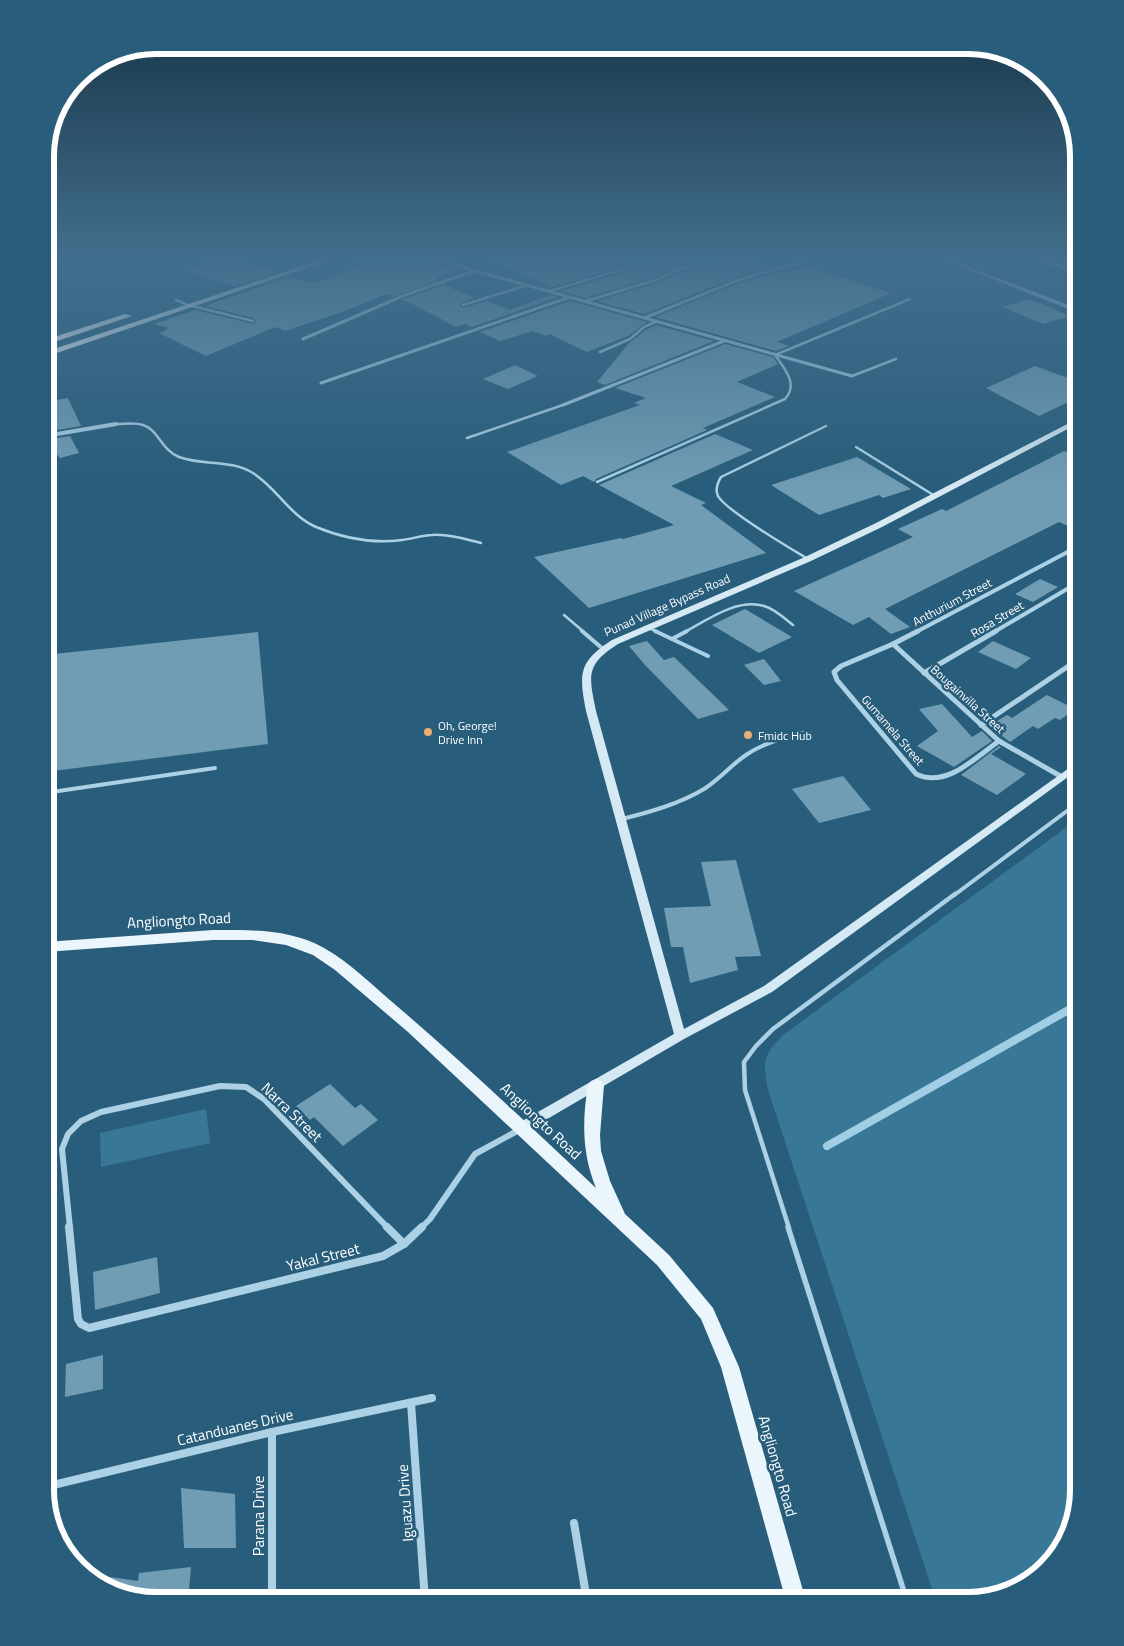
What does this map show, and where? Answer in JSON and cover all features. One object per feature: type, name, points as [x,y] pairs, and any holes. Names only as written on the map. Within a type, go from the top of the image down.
[{"type":"highway","points":[[54,340],[74,334]]},
{"type":"highway","points":[[54,352],[101,334]]},
{"type":"main road","name":"Punad Village Bypass Road","points":[[680,1036],[591,711],[587,686],[588,665],[603,649],[647,627],[808,559],[935,496],[1070,425]]},
{"type":"main road","points":[[521,1128],[680,1036],[768,989],[1070,771]]},
{"type":"main road","name":"Angliongto Road","points":[[54,946],[189,936],[253,935],[288,940],[318,951],[340,966],[413,1028],[624,1224],[678,1278],[707,1314],[730,1367],[793,1592]]},
{"type":"main road","points":[[596,1085],[590,1124],[594,1156],[606,1192],[624,1224]]},
{"type":"street","points":[[303,339],[315,334]]},
{"type":"street","points":[[320,383],[463,334]]},
{"type":"street","points":[[699,334],[852,376]]},
{"type":"street","points":[[563,405],[725,341]]},
{"type":"street","points":[[54,434],[116,424]]},
{"type":"street","name":"Anthurium Street","points":[[834,672],[841,666],[893,644],[1070,552]]},
{"type":"street","name":"Rosa Street","points":[[924,673],[1070,587]]},
{"type":"street","name":"Bougainvilla Street","points":[[893,644],[999,741],[1062,777]]},
{"type":"street","points":[[981,725],[1070,665]]},
{"type":"street","name":"Gumamela Street","points":[[834,672],[837,680],[916,774],[921,777],[939,778],[948,776],[999,741]]},
{"type":"street","name":"Narra Street","points":[[83,1326],[79,1322],[78,1316],[62,1149],[65,1137],[71,1127],[84,1118],[101,1112],[220,1086],[246,1087],[264,1098],[404,1244]]},
{"type":"street","name":"Yakal Street","points":[[83,1326],[89,1328],[98,1326],[383,1256],[404,1244],[430,1219],[475,1154],[521,1128]]},
{"type":"street","name":"Catanduanes Drive","points":[[54,1485],[272,1432],[432,1398]]},
{"type":"street","name":"Iguazu Drive","points":[[411,1403],[425,1592]]},
{"type":"street","name":"Parana Drive","points":[[272,1432],[272,1592]]},
{"type":"street","points":[[574,1523],[586,1592]]},
{"type":"lane","points":[[600,352],[630,339],[636,334]]},
{"type":"lane","points":[[597,482],[786,399],[792,390],[791,382],[775,355],[826,334]]},
{"type":"lane","points":[[852,376],[896,359]]},
{"type":"lane","points":[[467,438],[563,405]]},
{"type":"lane","points":[[116,424],[139,423],[147,425],[154,431],[166,449],[175,456],[192,461],[237,466],[250,472],[270,486],[294,512],[311,524],[334,533],[356,540],[374,541],[440,535],[481,543]]},
{"type":"lane","points":[[808,559],[736,511],[718,496],[716,488],[720,477],[826,426]]},
{"type":"lane","points":[[856,447],[935,496]]},
{"type":"lane","points":[[672,639],[720,614],[740,606],[753,604],[773,610],[793,625]]},
{"type":"lane","points":[[564,615],[603,649]]},
{"type":"lane","points":[[647,627],[708,656]]},
{"type":"lane","points":[[620,820],[661,809],[688,797],[714,783],[750,753],[772,742],[803,733]]},
{"type":"lane","points":[[54,792],[215,768]]},
{"type":"lane","points":[[904,1592],[745,1090],[744,1062],[756,1046],[773,1029],[1070,809]]},
{"type":"shaded area","points":[[1070,825],[1069,1504],[1063,1529],[1049,1552],[1030,1571],[1007,1585],[982,1591],[933,1592],[768,1090],[765,1072],[766,1060],[771,1049],[783,1035]]},
{"type":"shaded area","points":[[206,1109],[210,1143],[101,1167],[100,1133]]},
{"type":"building","points":[[161,334],[259,334],[206,356]]},
{"type":"building","points":[[484,334],[524,334],[500,341]]},
{"type":"building","points":[[540,334],[631,334],[587,352],[549,334],[546,336]]},
{"type":"building","points":[[641,334],[688,334],[714,341],[605,385],[597,382],[629,343]]},
{"type":"building","points":[[715,334],[796,334],[777,342],[789,346],[776,351]]},
{"type":"building","points":[[725,344],[773,357],[778,364],[737,382],[775,397],[703,428],[707,430],[596,479],[594,482],[583,476],[561,485],[507,452],[640,405],[634,403],[646,398],[615,388]]},
{"type":"building","points":[[515,365],[538,376],[508,389],[483,379]]},
{"type":"building","points":[[1035,366],[1070,379],[1070,401],[1039,416],[986,388]]},
{"type":"building","points":[[68,398],[81,426],[54,430],[54,400]]},
{"type":"building","points":[[715,434],[753,450],[671,486],[706,503],[701,505],[766,553],[589,608],[534,557],[623,539],[674,525],[599,485]]},
{"type":"building","points":[[70,436],[79,453],[60,458],[54,451],[54,439]]},
{"type":"building","points":[[1064,451],[1070,453],[1070,527],[1059,522],[885,609],[910,627],[891,634],[869,617],[853,625],[794,591],[913,537],[898,529],[942,509],[946,511]]},
{"type":"building","points":[[857,457],[911,489],[883,498],[879,495],[819,515],[771,485]]},
{"type":"building","points":[[1040,579],[1058,587],[1033,602],[1015,594]]},
{"type":"building","points":[[745,609],[792,637],[759,653],[712,625]]},
{"type":"building","points":[[258,632],[268,744],[54,771],[54,654]]},
{"type":"building","points":[[647,641],[664,660],[674,657],[729,710],[698,719],[629,646]]},
{"type":"building","points":[[993,641],[1031,658],[1016,669],[978,652]]},
{"type":"building","points":[[764,659],[781,681],[764,685],[744,665]]},
{"type":"building","points":[[1047,695],[1070,706],[1070,713],[1060,720],[1055,718],[1038,729],[1033,726],[1010,742],[989,726],[1007,715],[1012,718]]},
{"type":"building","points":[[942,704],[972,737],[982,731],[992,741],[954,767],[917,746],[938,731],[919,709]]},
{"type":"building","points":[[999,746],[1001,747],[991,754],[1026,774],[997,795],[961,775]]},
{"type":"building","points":[[843,776],[871,810],[819,823],[792,789]]},
{"type":"building","points":[[736,860],[761,956],[735,957],[738,970],[690,983],[683,947],[671,947],[664,908],[711,906],[701,862]]},
{"type":"building","points":[[330,1084],[355,1108],[361,1104],[378,1120],[343,1146],[314,1117],[310,1120],[296,1106]]},
{"type":"building","points":[[157,1257],[160,1293],[95,1310],[93,1272]]},
{"type":"building","points":[[103,1355],[103,1389],[65,1397],[66,1364]]},
{"type":"building","points":[[181,1488],[235,1494],[236,1548],[184,1548]]},
{"type":"building","points":[[191,1567],[189,1592],[149,1592],[136,1590],[117,1585],[100,1575],[138,1581],[139,1573]]},
{"type":"waterway","points":[[827,1146],[1070,1009]]},
{"type":"place","name":"Oh, George! Drive Inn","points":[[428,732]]},
{"type":"place","name":"Fmidc Hub","points":[[748,735]]}]
